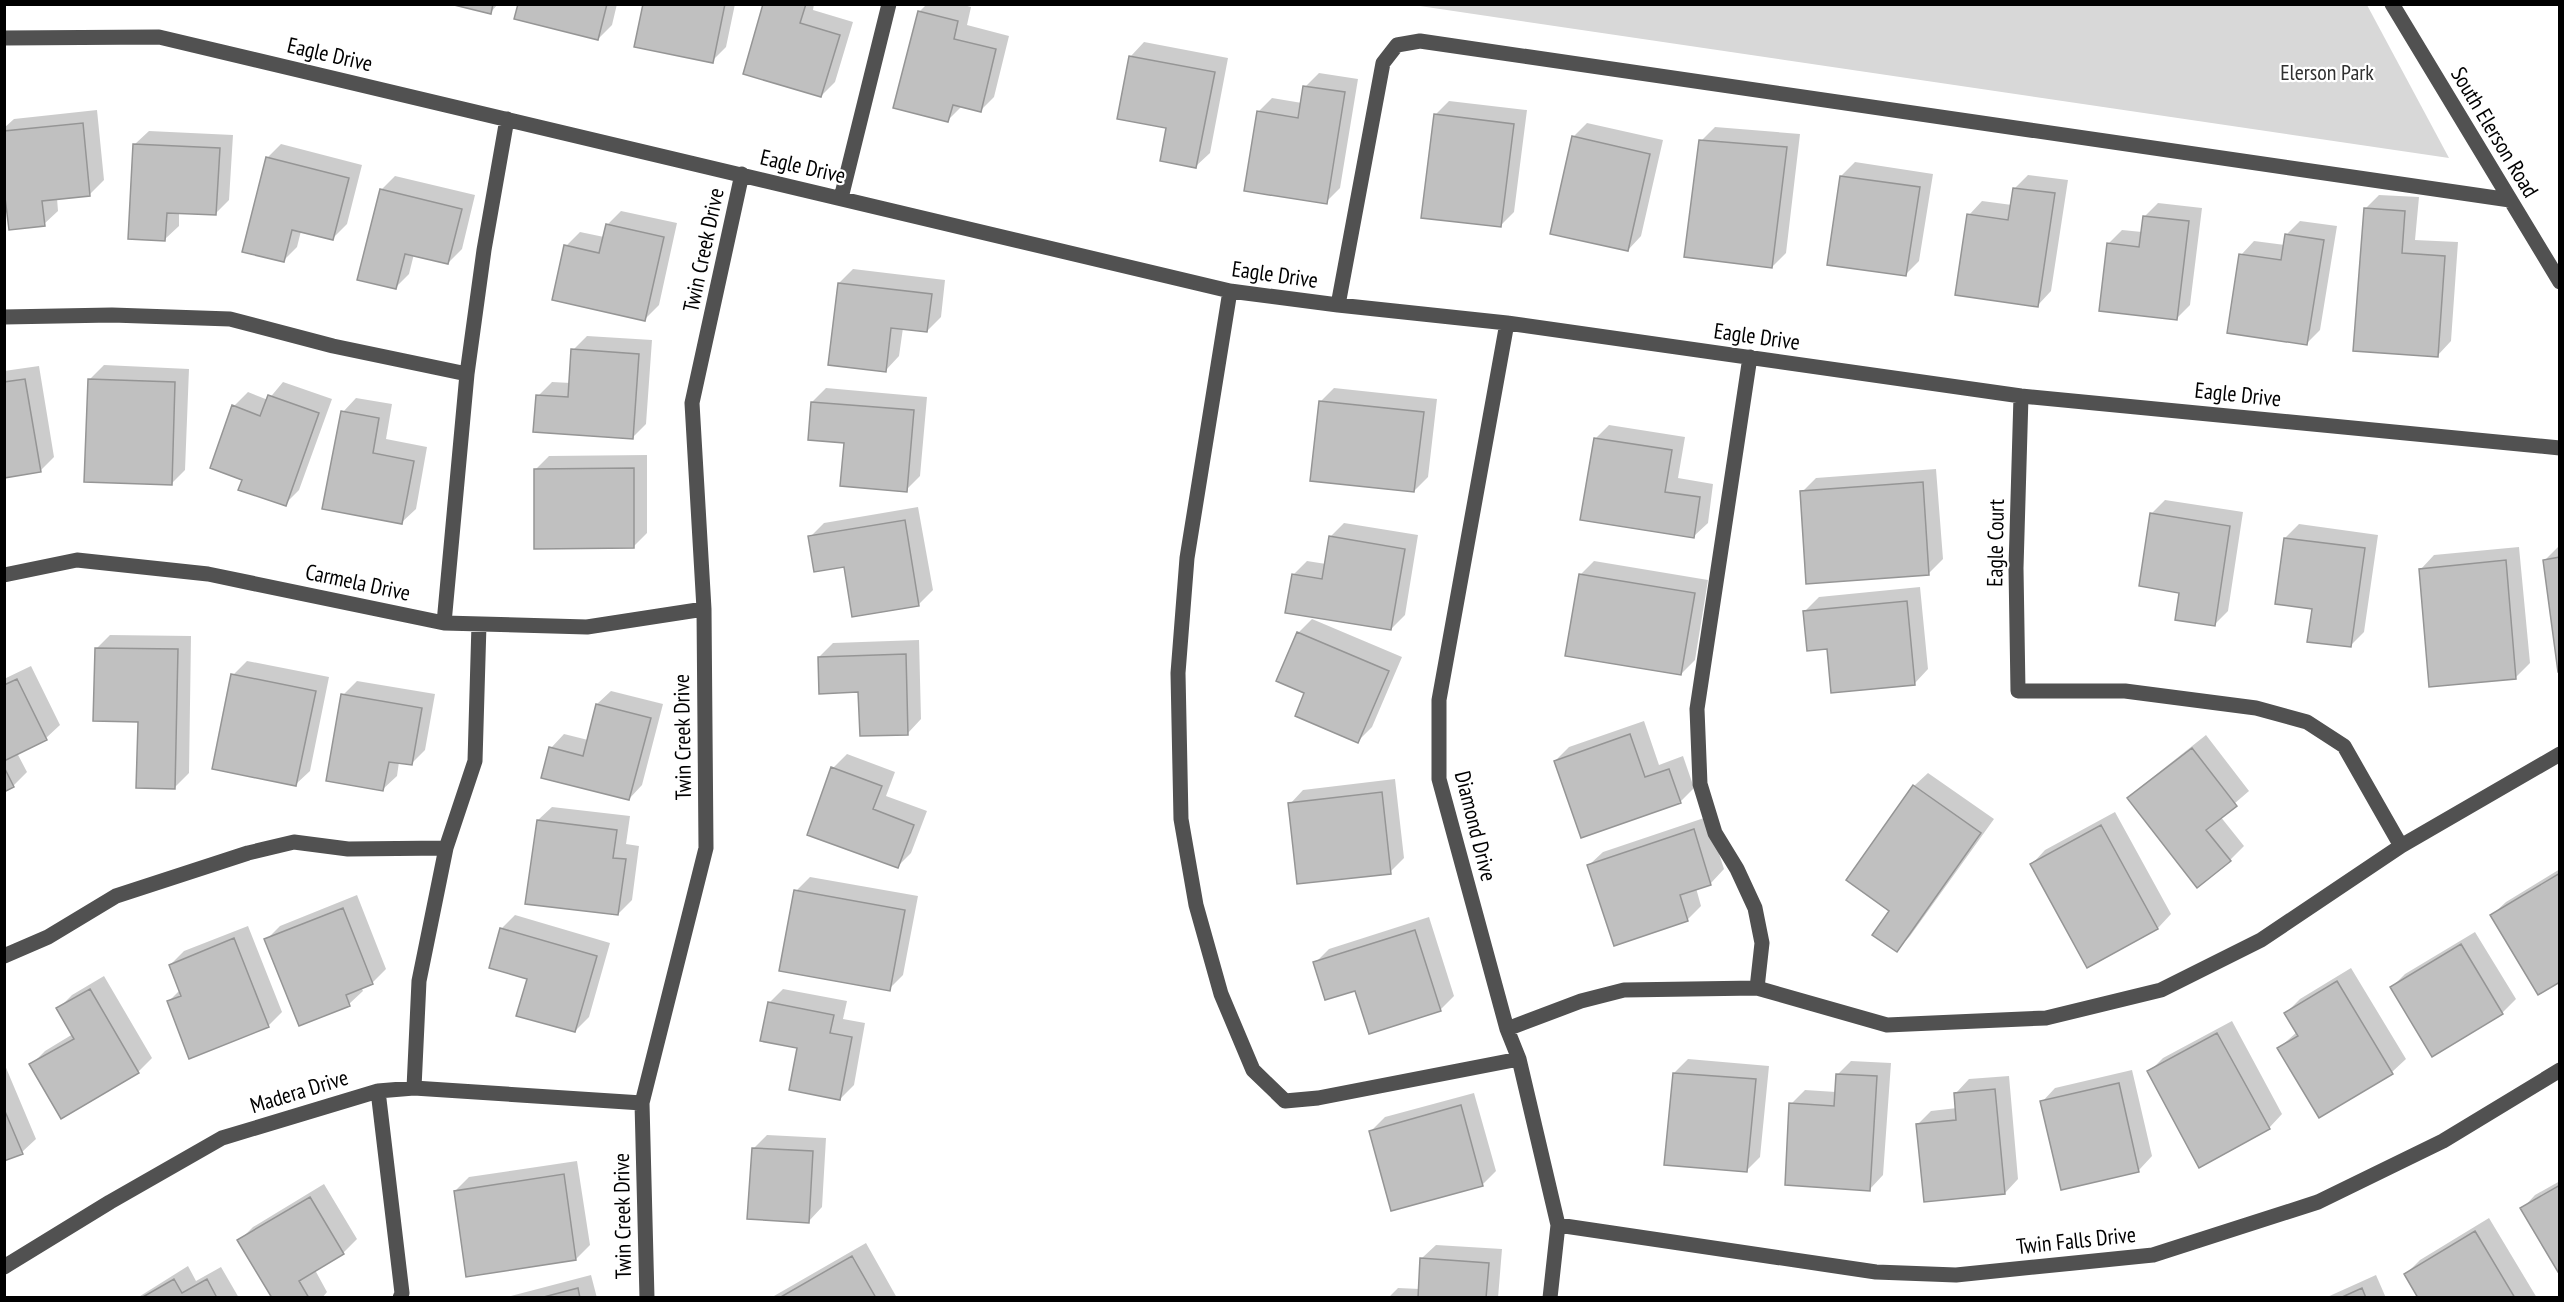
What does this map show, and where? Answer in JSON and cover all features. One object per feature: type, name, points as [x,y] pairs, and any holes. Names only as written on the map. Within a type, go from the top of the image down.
[{"type":"street","points":[[841,198],[889,4]]},
{"type":"street","name":"South Elerson Road","points":[[2392,4],[2559,282]]},
{"type":"street","name":"Eagle Drive","points":[[4,38],[159,37],[1230,291],[1338,306],[1507,323],[2021,396],[2559,448]]},
{"type":"street","points":[[1338,306],[1383,63],[1397,45],[1419,41],[2510,200]]},
{"type":"street","points":[[444,623],[467,374],[484,250],[507,119]]},
{"type":"street","name":"Twin Creek Drive","points":[[647,1298],[642,1103],[706,848],[704,609],[692,403],[742,174]]},
{"type":"street","points":[[1230,291],[1187,558],[1178,673],[1181,819],[1196,905],[1221,994],[1253,1070],[1286,1101],[1318,1098],[1519,1059]]},
{"type":"street","points":[[4,317],[112,315],[230,320],[333,346],[467,374]]},
{"type":"street","name":"Diamond Drive","points":[[1507,323],[1438,700],[1438,779],[1507,1029],[1519,1059],[1558,1225],[1550,1298]]},
{"type":"street","points":[[1750,357],[1697,709],[1700,784],[1715,833],[1737,869],[1755,908],[1762,943],[1757,988]]},
{"type":"street","name":"Eagle Court","points":[[2021,396],[2016,568],[2018,691],[2125,691],[2256,708],[2307,722],[2344,746],[2401,846]]},
{"type":"street","name":"Carmela Drive","points":[[4,575],[77,560],[208,574],[444,623],[587,627],[704,609]]},
{"type":"street","points":[[414,1088],[419,981],[446,848],[475,761],[479,624]]},
{"type":"street","points":[[1507,1029],[1581,1001],[1624,990],[1757,988],[1887,1025],[2046,1018],[2162,990],[2261,940],[2401,846],[2559,754]]},
{"type":"street","points":[[4,956],[48,937],[116,896],[248,854],[294,842],[348,849],[446,848]]},
{"type":"street","name":"Twin Falls Drive","points":[[1558,1225],[1888,1272],[1956,1275],[2153,1255],[2318,1202],[2443,1141],[2559,1070]]},
{"type":"street","name":"Madera Drive","points":[[4,1267],[222,1138],[378,1091],[414,1088],[642,1103]]},
{"type":"street","points":[[378,1091],[402,1293],[400,1298]]},
{"type":"green space","name":"Elerson Park","points":[[1413,5],[2367,5],[2449,158]]},
{"type":"building","points":[[450,4],[493,4],[491,14]]},
{"type":"building","points":[[518,4],[607,4],[598,40],[514,19]]},
{"type":"building","points":[[643,4],[725,4],[713,63],[634,47]]},
{"type":"building","points":[[763,4],[806,4],[800,23],[840,35],[821,97],[743,74]]},
{"type":"building","points":[[918,11],[958,21],[954,39],[996,49],[981,112],[953,105],[948,122],[893,108]]},
{"type":"building","points":[[1129,56],[1215,72],[1196,168],[1160,161],[1166,128],[1117,119]]},
{"type":"building","points":[[1303,86],[1345,92],[1327,204],[1244,191],[1257,111],[1298,118]]},
{"type":"building","points":[[1434,114],[1514,124],[1501,227],[1421,218]]},
{"type":"building","points":[[83,123],[90,196],[42,201],[45,226],[9,230],[4,189],[4,131]]},
{"type":"building","points":[[1572,136],[1650,154],[1628,251],[1550,234]]},
{"type":"building","points":[[1699,140],[1787,147],[1772,268],[1684,257]]},
{"type":"building","points":[[133,144],[220,148],[216,215],[167,213],[165,241],[128,239]]},
{"type":"building","points":[[266,157],[349,178],[333,240],[292,230],[284,262],[242,252]]},
{"type":"building","points":[[1840,176],[1920,187],[1906,276],[1827,265]]},
{"type":"building","points":[[2013,188],[2055,193],[2038,307],[1955,295],[1967,214],[2008,220]]},
{"type":"building","points":[[380,189],[462,209],[448,264],[405,254],[396,289],[357,280]]},
{"type":"building","points":[[2364,208],[2405,211],[2402,253],[2445,256],[2438,357],[2353,351]]},
{"type":"building","points":[[2143,216],[2189,221],[2177,320],[2099,311],[2107,243],[2139,247]]},
{"type":"building","points":[[606,224],[664,237],[645,321],[552,300],[564,245],[599,253]]},
{"type":"building","points":[[2285,234],[2324,240],[2307,345],[2227,333],[2239,254],[2281,260]]},
{"type":"building","points":[[838,283],[932,294],[927,332],[891,328],[886,372],[828,365]]},
{"type":"building","points":[[571,349],[639,354],[633,439],[533,432],[536,395],[568,397]]},
{"type":"building","points":[[25,379],[41,472],[4,478],[4,382]]},
{"type":"building","points":[[88,379],[175,382],[172,485],[84,482]]},
{"type":"building","points":[[268,395],[319,413],[286,506],[238,490],[242,480],[210,468],[232,405],[260,416]]},
{"type":"building","points":[[1319,401],[1424,412],[1414,492],[1310,481]]},
{"type":"building","points":[[811,402],[914,410],[907,492],[840,486],[844,443],[808,440]]},
{"type":"building","points":[[341,411],[379,418],[373,453],[414,461],[402,524],[322,509]]},
{"type":"building","points":[[1594,438],[1672,450],[1665,492],[1700,497],[1694,538],[1580,520]]},
{"type":"building","points":[[634,468],[634,548],[534,549],[534,469]]},
{"type":"building","points":[[1923,482],[1929,575],[1806,584],[1800,491]]},
{"type":"building","points":[[2150,513],[2230,526],[2215,626],[2175,620],[2179,593],[2139,586]]},
{"type":"building","points":[[905,520],[919,606],[852,617],[844,567],[814,572],[808,536]]},
{"type":"building","points":[[1329,536],[1405,549],[1391,630],[1285,613],[1292,574],[1322,579]]},
{"type":"building","points":[[2284,538],[2365,548],[2351,647],[2307,642],[2312,609],[2275,604]]},
{"type":"building","points":[[2560,557],[2560,672],[2558,672],[2543,560]]},
{"type":"building","points":[[2506,560],[2516,679],[2429,687],[2419,569]]},
{"type":"building","points":[[1579,574],[1695,593],[1681,675],[1565,656]]},
{"type":"building","points":[[1907,601],[1915,685],[1831,693],[1827,649],[1807,651],[1803,611]]},
{"type":"building","points":[[1297,632],[1389,671],[1358,743],[1295,716],[1304,693],[1276,681]]},
{"type":"building","points":[[95,648],[178,649],[175,789],[136,788],[138,722],[93,721]]},
{"type":"building","points":[[906,654],[908,735],[860,736],[858,692],[819,694],[818,657]]},
{"type":"building","points":[[231,674],[316,691],[296,786],[212,769]]},
{"type":"building","points":[[17,679],[47,740],[4,761],[4,685]]},
{"type":"building","points":[[341,694],[422,708],[412,765],[389,762],[383,791],[326,781]]},
{"type":"building","points":[[596,704],[651,718],[629,800],[541,778],[549,747],[583,756]]},
{"type":"building","points":[[1630,734],[1645,777],[1669,769],[1681,803],[1581,838],[1554,761]]},
{"type":"building","points":[[2192,748],[2237,806],[2206,830],[2231,861],[2197,888],[2127,798]]},
{"type":"building","points":[[4,767],[14,787],[4,792]]},
{"type":"building","points":[[831,767],[882,786],[873,809],[914,825],[898,868],[807,835]]},
{"type":"building","points":[[1913,785],[1981,833],[1897,952],[1872,935],[1889,911],[1846,880]]},
{"type":"building","points":[[1382,792],[1391,874],[1297,884],[1288,803]]},
{"type":"building","points":[[537,820],[617,830],[613,858],[626,859],[618,915],[525,904]]},
{"type":"building","points":[[2101,825],[2158,929],[2087,968],[2030,864]]},
{"type":"building","points":[[1694,829],[1711,885],[1680,895],[1688,921],[1614,946],[1587,865]]},
{"type":"building","points":[[2560,873],[2560,982],[2538,995],[2490,915]]},
{"type":"building","points":[[794,890],[905,910],[890,991],[779,971]]},
{"type":"building","points":[[343,908],[373,984],[346,995],[350,1006],[299,1026],[264,939]]},
{"type":"building","points":[[500,928],[597,956],[575,1032],[516,1016],[527,979],[489,968]]},
{"type":"building","points":[[1415,930],[1441,1011],[1369,1034],[1355,991],[1325,1000],[1313,962]]},
{"type":"building","points":[[234,938],[269,1027],[189,1059],[167,1001],[181,996],[169,965]]},
{"type":"building","points":[[2461,944],[2503,1014],[2432,1057],[2390,987]]},
{"type":"building","points":[[2337,981],[2393,1074],[2319,1118],[2277,1048],[2298,1036],[2284,1013]]},
{"type":"building","points":[[90,989],[139,1073],[61,1119],[29,1064],[74,1039],[56,1008]]},
{"type":"building","points":[[768,1002],[834,1015],[830,1033],[852,1037],[840,1100],[789,1090],[797,1048],[760,1041]]},
{"type":"building","points":[[2217,1033],[2270,1129],[2199,1168],[2147,1071]]},
{"type":"building","points":[[1673,1073],[1756,1079],[1747,1172],[1664,1165]]},
{"type":"building","points":[[1836,1074],[1877,1076],[1870,1191],[1785,1185],[1789,1103],[1834,1106]]},
{"type":"building","points":[[2119,1083],[2139,1172],[2061,1190],[2040,1101]]},
{"type":"building","points":[[1995,1089],[2005,1194],[1924,1202],[1916,1124],[1956,1120],[1954,1093]]},
{"type":"building","points":[[1461,1105],[1483,1186],[1391,1211],[1369,1131]]},
{"type":"building","points":[[4,1109],[23,1154],[4,1161]]},
{"type":"building","points":[[752,1148],[813,1151],[809,1223],[747,1219]]},
{"type":"building","points":[[564,1174],[576,1260],[466,1277],[454,1191]]},
{"type":"building","points":[[2560,1185],[2560,1271],[2558,1272],[2520,1208]]},
{"type":"building","points":[[310,1197],[344,1254],[299,1281],[309,1298],[272,1298],[237,1240]]},
{"type":"building","points":[[2475,1231],[2515,1298],[2418,1298],[2404,1274]]},
{"type":"building","points":[[852,1256],[876,1298],[779,1298]]},
{"type":"building","points":[[1420,1258],[1489,1263],[1486,1298],[1418,1298]]},
{"type":"building","points":[[174,1279],[182,1293],[207,1279],[217,1298],[141,1298]]},
{"type":"building","points":[[578,1288],[580,1298],[540,1298]]},
{"type":"building","points":[[2362,1288],[2366,1298],[2340,1298]]}]
